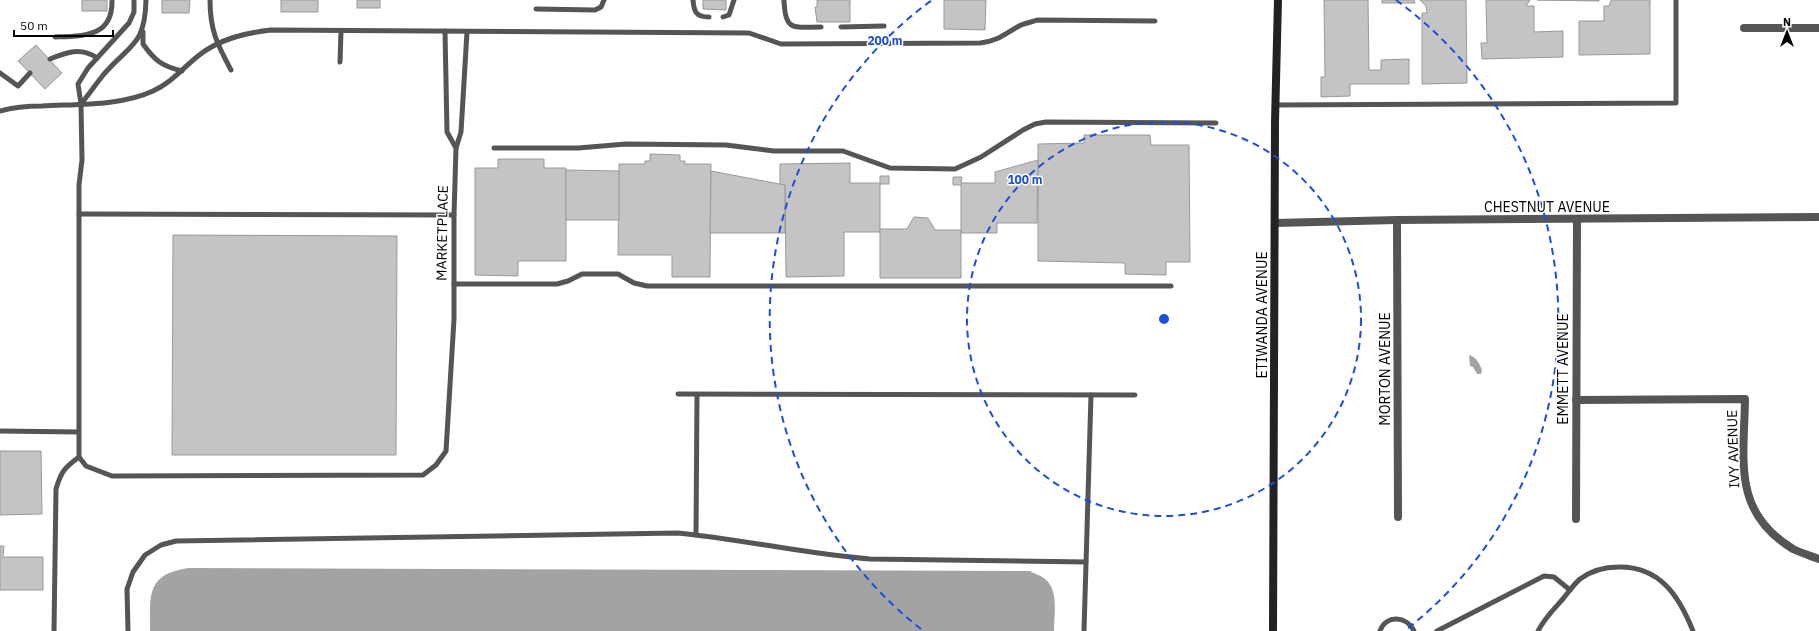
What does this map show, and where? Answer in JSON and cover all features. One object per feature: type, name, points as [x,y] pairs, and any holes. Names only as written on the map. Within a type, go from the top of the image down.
[{"type":"main road","name":"ETIWANDA AVENUE","points":[[1273,631],[1275,105],[1278,0]]},
{"type":"street","points":[[1744,28],[1819,28]]},
{"type":"street","name":"CHESTNUT AVENUE","points":[[1275,223],[1397,220],[1577,220],[1819,217]]},
{"type":"street","name":"MORTON AVENUE","points":[[1397,220],[1398,517]]},
{"type":"street","name":"EMMETT AVENUE","points":[[1576,518],[1577,220]]},
{"type":"street","name":"IVY AVENUE","points":[[1576,400],[1745,399],[1744,471],[1748,496],[1756,516],[1774,535],[1794,550],[1819,559]]},
{"type":"lane","points":[[55,37],[84,36],[98,31],[111,16],[112,0]]},
{"type":"lane","points":[[54,631],[56,489],[60,476],[66,466],[79,457],[79,185],[82,160],[81,104],[78,84],[88,68],[129,23],[134,12],[134,0]]},
{"type":"lane","points":[[146,0],[143,44],[158,63],[182,71]]},
{"type":"lane","points":[[210,0],[210,20],[217,45],[231,70]]},
{"type":"lane","points":[[536,9],[595,10],[601,7],[604,0]]},
{"type":"lane","points":[[694,0],[694,10],[696,14],[701,17],[709,17]]},
{"type":"lane","points":[[723,17],[729,15],[734,0]]},
{"type":"lane","points":[[784,0],[784,17],[790,25],[796,27],[821,27]]},
{"type":"lane","points":[[1275,105],[1676,103],[1676,0]]},
{"type":"lane","points":[[0,111],[27,106],[81,104],[129,99],[153,91],[176,76],[199,55],[229,38],[250,32],[271,30],[749,33],[781,44],[980,43],[998,39],[1021,25],[1037,20],[1155,21]]},
{"type":"lane","points":[[841,27],[884,26]]},
{"type":"lane","points":[[81,104],[104,75],[135,44],[144,27]]},
{"type":"lane","points":[[340,62],[341,31]]},
{"type":"lane","name":"MARKETPLACE","points":[[445,31],[447,132],[456,148]]},
{"type":"lane","name":"MARKETPLACE","points":[[79,457],[86,466],[112,476],[423,475],[436,465],[446,451],[454,319],[454,215],[456,148],[461,132],[467,32]]},
{"type":"lane","points":[[50,59],[67,52],[88,52],[97,58]]},
{"type":"lane","points":[[0,74],[18,86],[30,73]]},
{"type":"lane","points":[[494,148],[578,148],[626,144],[726,145],[774,151],[843,151],[890,168],[955,169],[981,157],[1023,130],[1035,124],[1046,122],[1216,123]]},
{"type":"lane","points":[[79,214],[454,215]]},
{"type":"lane","points":[[454,284],[557,284],[568,281],[582,274],[618,274],[634,283],[647,286],[1171,286]]},
{"type":"lane","points":[[678,394],[1135,395]]},
{"type":"lane","points":[[696,535],[697,395]]},
{"type":"lane","points":[[1084,631],[1091,395]]},
{"type":"lane","points":[[0,431],[78,432]]},
{"type":"lane","points":[[128,631],[127,589],[133,572],[145,556],[161,544],[176,541],[651,533],[696,535],[784,549],[870,559],[1086,562]]},
{"type":"lane","points":[[1538,631],[1551,610],[1580,579],[1608,567],[1626,567],[1645,571],[1661,580],[1682,605],[1693,631]]},
{"type":"lane","points":[[1437,631],[1544,576],[1554,577],[1570,590]]},
{"type":"lane","points":[[1380,631],[1384,623],[1395,618],[1406,621],[1414,631]]},
{"type":"shaded area","points":[[1469,355],[1474,357],[1479,363],[1482,370],[1481,374],[1477,374],[1473,367],[1470,366]]},
{"type":"shaded area","points":[[189,568],[1030,571],[1043,578],[1052,590],[1055,603],[1054,631],[150,631],[150,607],[153,588],[165,575]]},
{"type":"building","points":[[82,0],[107,0],[107,11],[82,11]]},
{"type":"building","points":[[162,0],[190,0],[189,13],[162,13]]},
{"type":"building","points":[[281,0],[318,0],[318,12],[281,12]]},
{"type":"building","points":[[357,0],[380,0],[380,8],[357,8]]},
{"type":"building","points":[[703,0],[726,0],[726,10],[703,9]]},
{"type":"building","points":[[817,0],[850,0],[850,22],[817,22],[815,7],[817,7]]},
{"type":"building","points":[[944,0],[986,0],[985,30],[944,29]]},
{"type":"building","points":[[1324,0],[1368,0],[1369,70],[1381,70],[1381,60],[1409,59],[1409,84],[1350,84],[1350,96],[1321,97],[1321,77],[1325,77]]},
{"type":"building","points":[[1382,0],[1414,0],[1415,3],[1382,3]]},
{"type":"building","points":[[1420,0],[1466,0],[1467,83],[1422,84],[1422,13],[1427,13],[1426,6]]},
{"type":"building","points":[[1486,0],[1530,0],[1526,6],[1534,6],[1534,32],[1563,31],[1563,57],[1482,59],[1481,43],[1487,43]]},
{"type":"building","points":[[1537,0],[1599,0],[1599,1]]},
{"type":"building","points":[[1611,0],[1650,0],[1650,54],[1579,55],[1579,21],[1604,21],[1604,6],[1609,6]]},
{"type":"building","points":[[36,45],[62,73],[45,89],[18,61]]},
{"type":"building","points":[[1084,135],[1150,135],[1151,145],[1189,145],[1190,262],[1166,262],[1166,275],[1125,274],[1125,263],[1038,261],[1038,144],[1084,143]]},
{"type":"building","points":[[650,154],[680,155],[680,161],[685,161],[685,164],[711,164],[710,277],[672,277],[672,255],[618,255],[619,164],[645,164],[645,161],[650,161]]},
{"type":"building","points":[[498,159],[544,159],[544,168],[566,168],[566,261],[518,261],[518,276],[475,275],[475,168],[498,168]]},
{"type":"building","points":[[1038,160],[1037,223],[997,223],[997,233],[961,233],[961,183],[995,183],[995,172]]},
{"type":"building","points":[[850,163],[850,183],[880,183],[880,232],[844,232],[844,276],[786,277],[785,185],[780,185],[780,164]]},
{"type":"building","points":[[566,170],[619,171],[619,220],[566,220]]},
{"type":"building","points":[[711,171],[785,185],[785,233],[710,233]]},
{"type":"building","points":[[880,176],[889,176],[889,184],[880,184]]},
{"type":"building","points":[[953,177],[962,177],[961,185],[953,185]]},
{"type":"building","points":[[914,217],[928,218],[935,230],[961,230],[961,278],[880,278],[880,229],[907,229]]},
{"type":"building","points":[[173,235],[397,236],[396,455],[172,455]]},
{"type":"building","points":[[0,451],[41,451],[42,514],[0,515]]},
{"type":"building","points":[[0,546],[4,546],[3,557],[43,557],[43,590],[0,590]]}]
